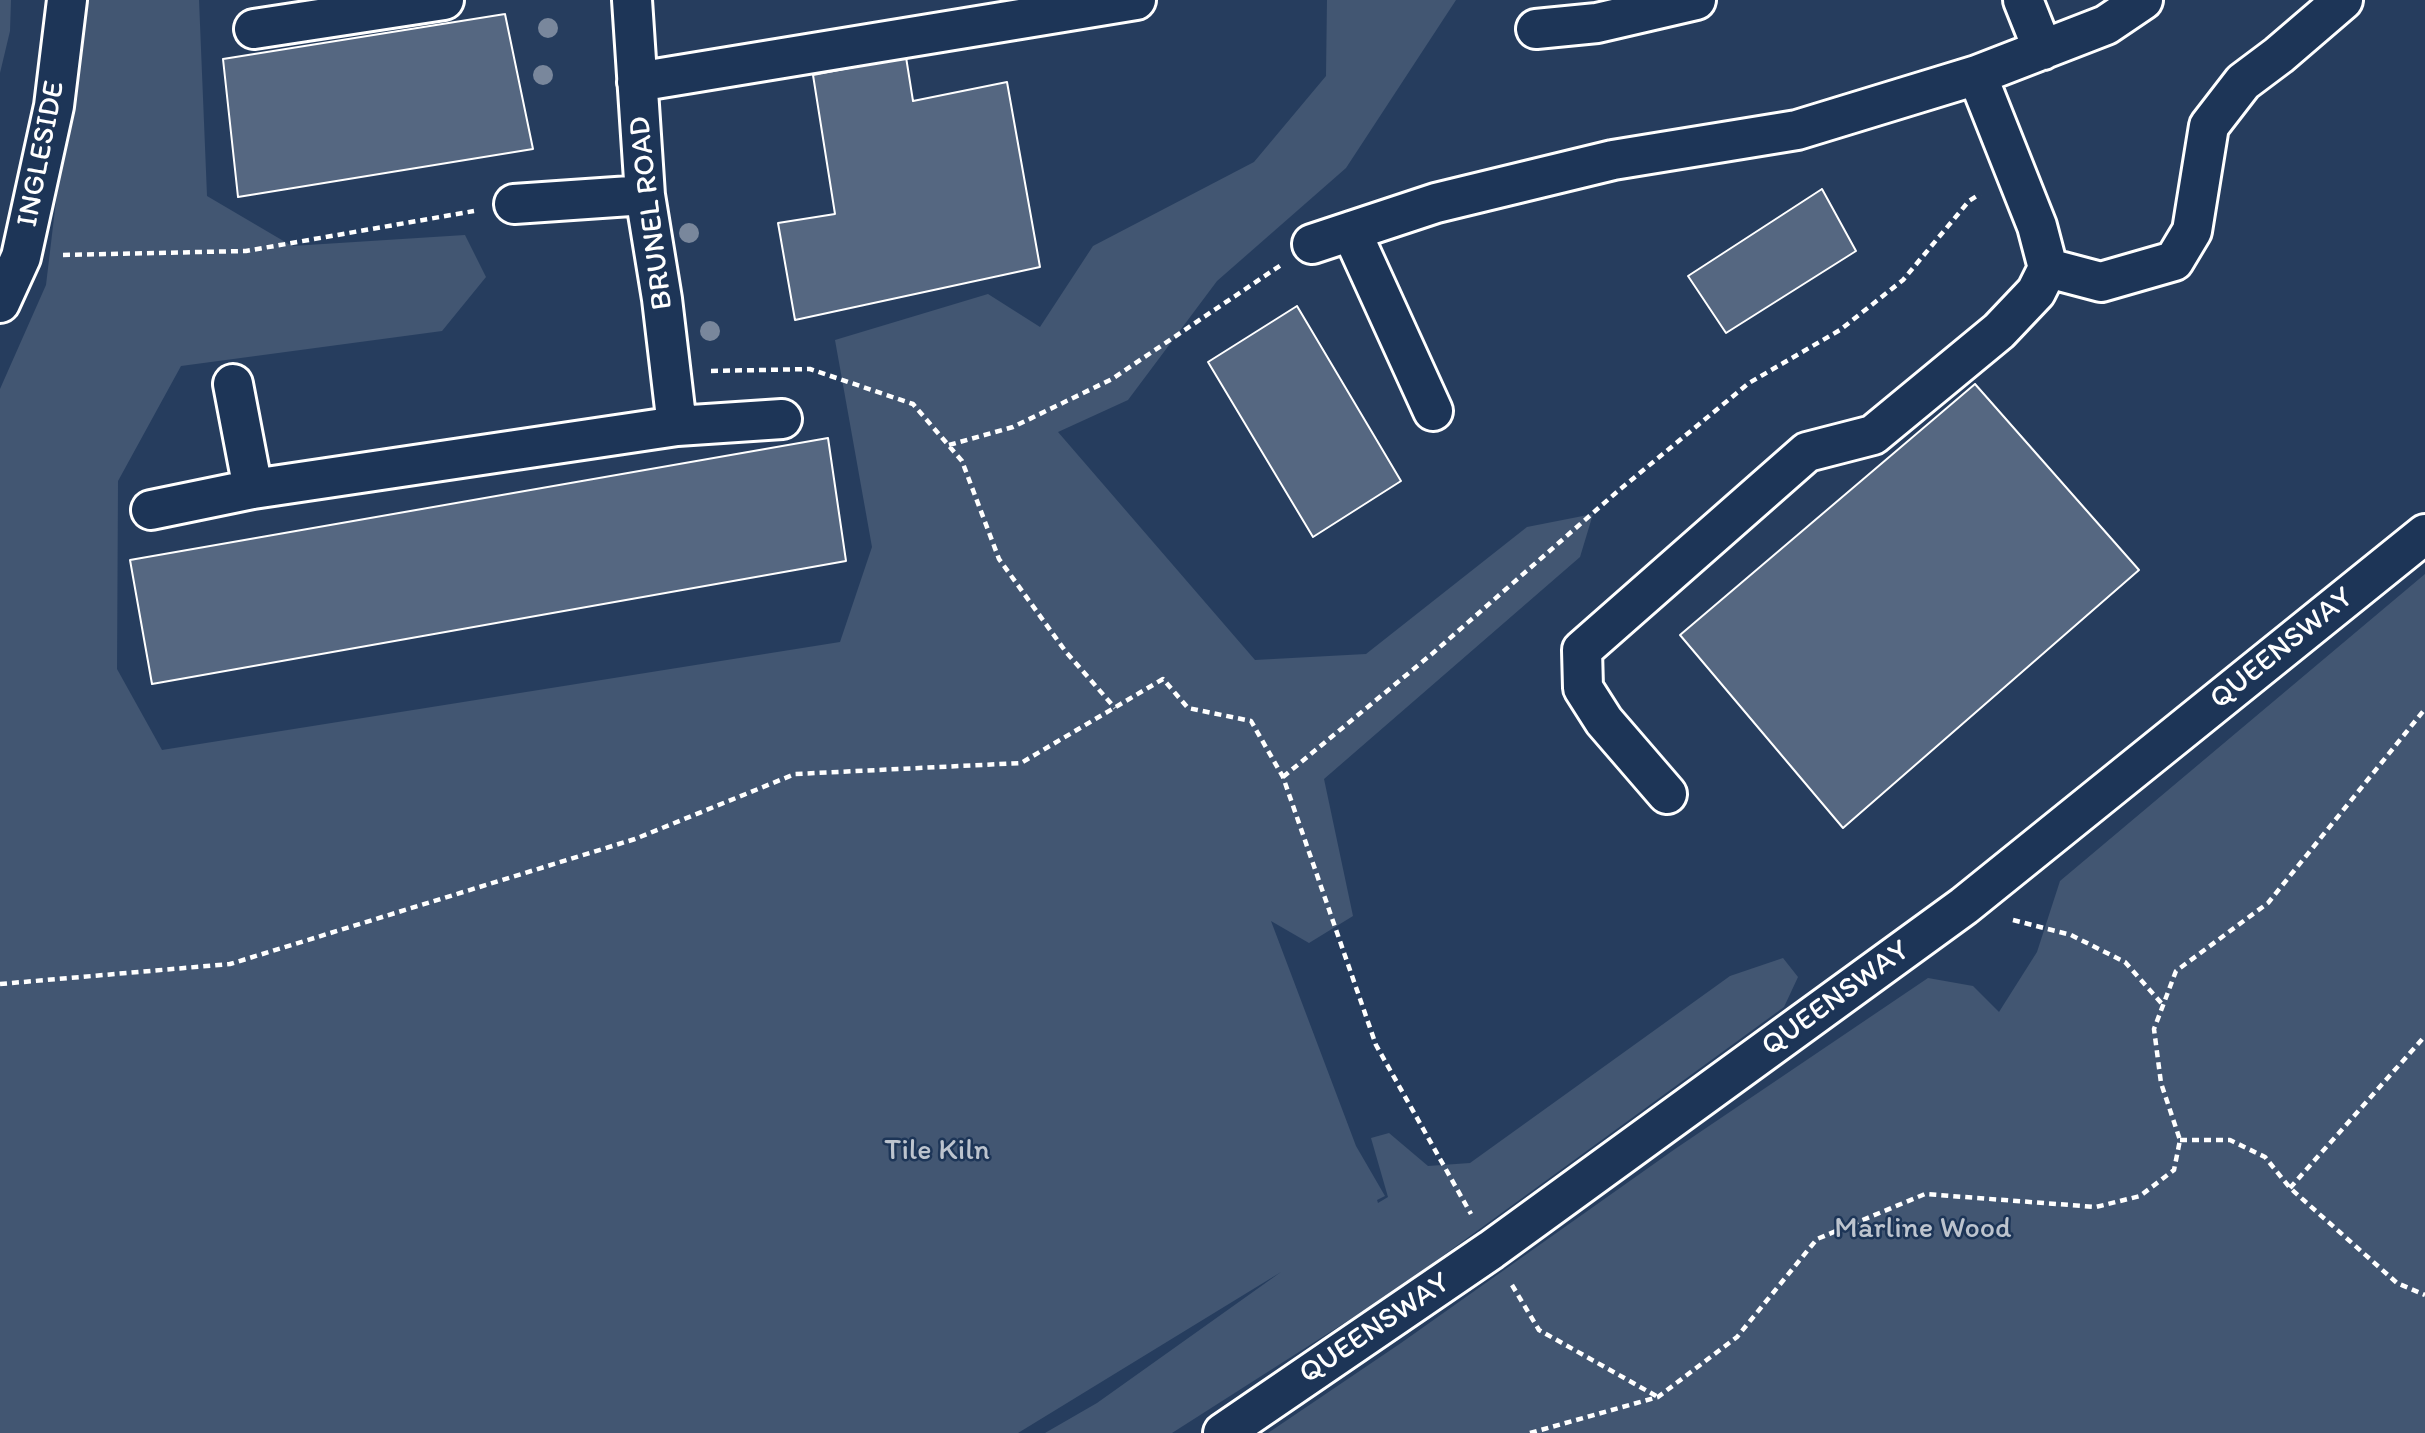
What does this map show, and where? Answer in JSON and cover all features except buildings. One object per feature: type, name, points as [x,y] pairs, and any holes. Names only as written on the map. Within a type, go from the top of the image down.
[{"type":"main road","name":"INGLESIDE","points":[[0,303],[20,257],[54,106],[68,0]]},
{"type":"main road","points":[[254,29],[444,0]]},
{"type":"main road","name":"BRUNEL ROAD","points":[[632,0],[645,195],[677,426]]},
{"type":"main road","points":[[637,82],[1136,0]]},
{"type":"main road","points":[[1536,29],[1597,23],[1696,0]]},
{"type":"main road","points":[[2023,0],[2043,50]]},
{"type":"main road","points":[[1312,244],[1436,203],[1613,160],[1797,130],[1976,75],[2043,50],[2106,25],[2143,0]]},
{"type":"main road","points":[[2048,268],[2101,282],[2174,261],[2192,231],[2209,126],[2243,82],[2280,55],[2343,0]]},
{"type":"main road","points":[[1667,794],[1604,721],[1583,688],[1582,650],[1807,452],[1873,435],[1883,427],[1999,331],[2036,292],[2048,268],[2038,226],[1976,75]]},
{"type":"main road","points":[[514,204],[645,195]]},
{"type":"main road","points":[[1351,231],[1433,411]]},
{"type":"main road","points":[[233,384],[253,489]]},
{"type":"main road","points":[[151,510],[253,489],[677,426],[782,419]]},
{"type":"main road","name":"QUEENSWAY","points":[[1223,1433],[1491,1250],[1964,906],[2425,534]]},
{"type":"path","points":[[1283,777],[1433,653],[1618,491],[1749,383],[1840,330],[1903,280],[1969,201],[2015,169]]},
{"type":"path","points":[[20,257],[246,251],[514,204]]},
{"type":"path","points":[[948,445],[1013,427],[1112,379],[1312,244]]},
{"type":"path","points":[[671,372],[810,369],[913,404],[962,461],[999,559],[1066,652],[1115,708]]},
{"type":"path","points":[[0,984],[230,964],[635,839],[795,774],[1021,762],[1163,679],[1188,708],[1251,720],[1283,777],[1376,1045],[1539,1330],[1658,1397]]},
{"type":"path","points":[[1530,1433],[1658,1397],[1737,1337],[1817,1239],[1925,1194],[2096,1207],[2140,1196],[2174,1170],[2180,1140],[2161,1083],[2154,1029],[2176,971],[2268,903],[2425,709]]},
{"type":"path","points":[[1964,906],[2071,935],[2125,961],[2163,1005]]},
{"type":"path","points":[[2290,1188],[2425,1036]]},
{"type":"path","points":[[2180,1140],[2230,1140],[2265,1157],[2290,1188],[2397,1283],[2425,1295]]},
{"type":"green space","points":[[0,0],[11,0],[10,31],[0,73]]},
{"type":"green space","name":"Tile Kiln","points":[[80,0],[199,0],[207,196],[292,246],[465,235],[486,277],[442,331],[181,366],[118,481],[117,669],[162,750],[840,642],[872,547],[835,340],[988,294],[1040,327],[1093,246],[1254,162],[1326,76],[1327,0],[1456,0],[1346,168],[1217,281],[1128,400],[1058,432],[1255,660],[1366,654],[1527,527],[1593,514],[1580,557],[1324,779],[1353,916],[1309,943],[1271,921],[1356,1146],[1385,1196],[1377,1200],[1378,1203],[1388,1197],[1371,1138],[1389,1133],[1428,1166],[1470,1163],[1730,976],[1783,958],[1798,977],[1784,1007],[1396,1290],[1172,1433],[1045,1433],[1097,1403],[1281,1272],[1018,1433],[0,1433],[0,389],[46,285]]},
{"type":"green space","name":"Marline Wood","points":[[2425,574],[2425,1433],[1268,1433],[1401,1343],[1675,1149],[1928,978],[1973,986],[1999,1012],[2037,952],[2060,881]]}]
